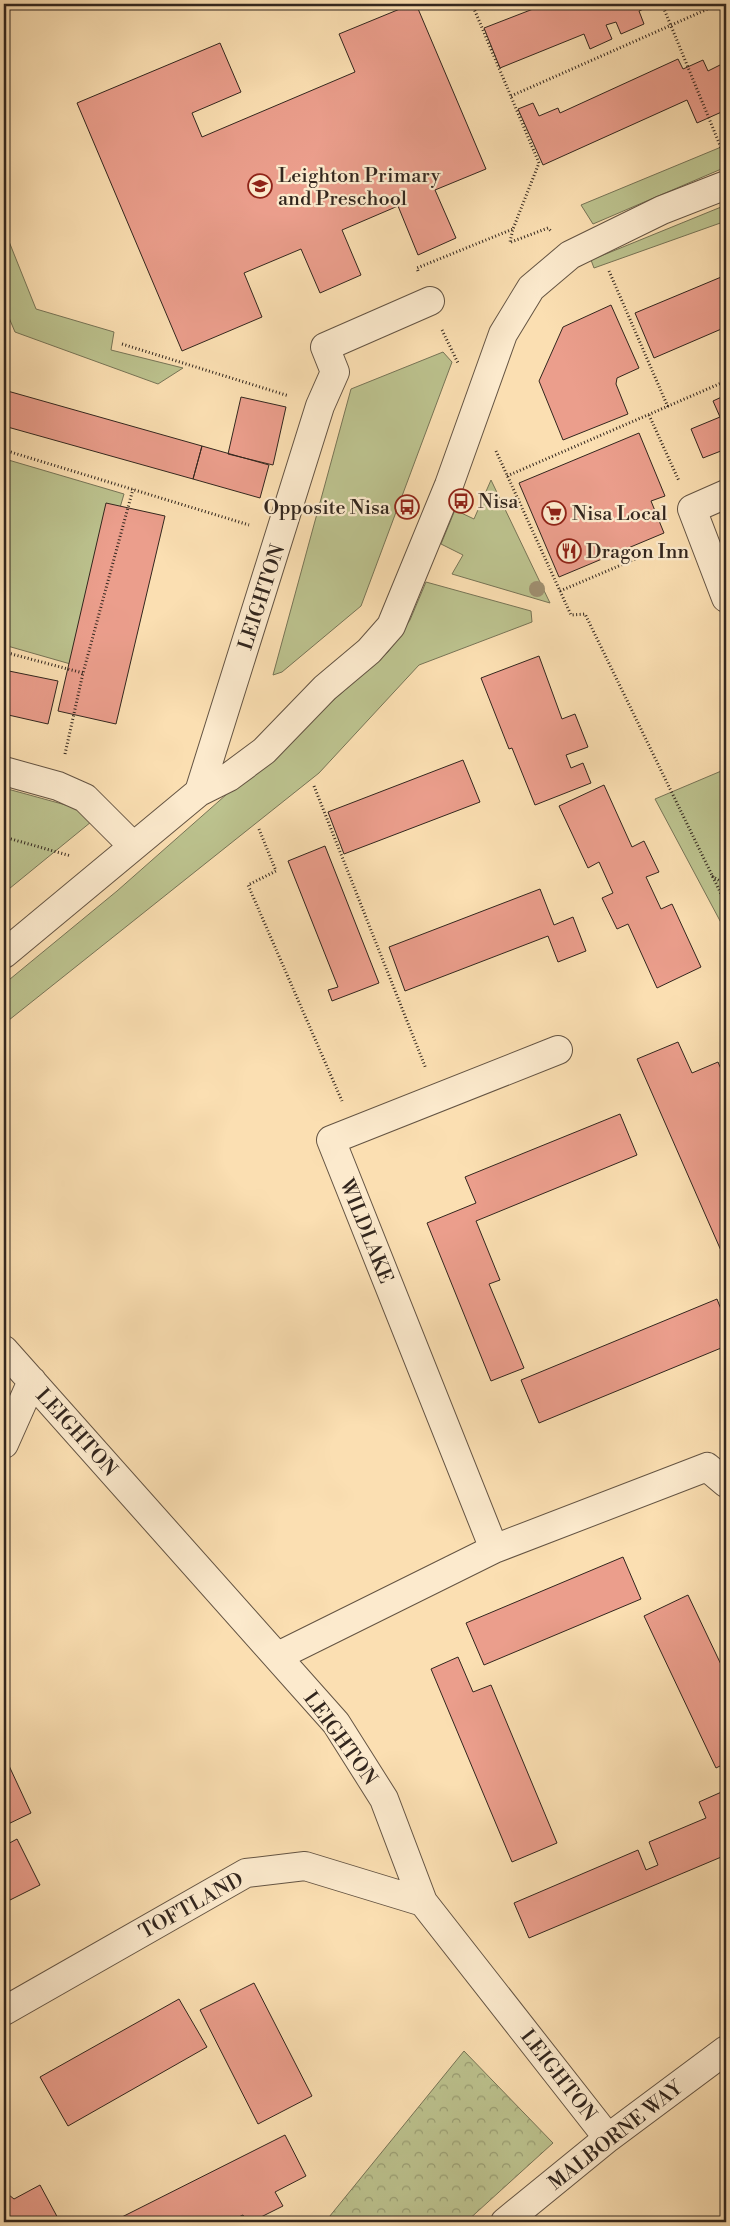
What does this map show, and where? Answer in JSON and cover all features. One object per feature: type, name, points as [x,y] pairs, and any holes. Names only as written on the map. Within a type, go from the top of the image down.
[{"type":"street","points":[[4,954],[199,792],[229,778],[264,751],[325,688],[369,651],[391,626],[449,485],[502,334],[531,288],[570,256],[662,210],[726,184]]},
{"type":"street","name":"LEIGHTON","points":[[199,792],[320,406],[335,372],[325,348],[430,301]]},
{"type":"street","points":[[726,494],[692,509],[726,598]]},
{"type":"street","points":[[4,771],[58,786],[85,798],[133,846]]},
{"type":"street","name":"WILDLAKE","points":[[494,1549],[331,1140],[558,1050]]},
{"type":"street","name":"LEIGHTON","points":[[4,1350],[336,1722],[384,1799],[422,1902],[608,2138]]},
{"type":"street","points":[[4,1444],[32,1381]]},
{"type":"street","points":[[278,1656],[494,1549],[707,1467],[726,1483]]},
{"type":"street","name":"TOFTLAND","points":[[4,2011],[246,1873],[305,1866],[422,1902]]},
{"type":"street","name":"MALBORNE WAY","points":[[505,2222],[608,2138],[726,2050]]},
{"type":"path","points":[[472,4],[539,163],[513,229],[510,242]]},
{"type":"path","points":[[662,4],[726,160]]},
{"type":"path","points":[[512,96],[719,4]]},
{"type":"path","points":[[607,268],[668,407]]},
{"type":"path","points":[[507,476],[726,381]]},
{"type":"path","points":[[649,415],[692,509]]},
{"type":"path","points":[[492,442],[571,616],[585,614],[726,904]]},
{"type":"path","points":[[4,450],[281,534]]},
{"type":"path","points":[[58,786],[83,673],[133,489]]},
{"type":"path","points":[[560,591],[647,554]]},
{"type":"path","points":[[4,652],[83,673]]},
{"type":"path","points":[[314,786],[438,1098]]},
{"type":"path","points":[[259,828],[276,872],[248,884],[354,1130]]},
{"type":"path","points":[[4,837],[76,857]]},
{"type":"path","points":[[712,876],[726,885]]},
{"type":"green space","points":[[726,145],[726,167],[593,224],[581,205]]},
{"type":"green space","points":[[726,205],[726,221],[594,268],[591,260]]},
{"type":"green space","points":[[4,229],[36,309],[114,332],[111,350],[183,368],[158,384],[15,332],[4,306]]},
{"type":"green space","points":[[443,352],[452,362],[361,606],[282,672],[273,675],[351,389]]},
{"type":"green space","points":[[5,459],[124,494],[74,665],[4,645]]},
{"type":"green space","points":[[491,480],[550,603],[452,574],[463,555],[441,544],[455,510],[474,519]]},
{"type":"green space","points":[[426,582],[531,611],[532,622],[419,665],[319,773],[4,1024],[4,984],[117,891],[388,652],[410,620]]},
{"type":"green space","points":[[726,769],[726,932],[655,799]]},
{"type":"green space","points":[[4,788],[84,810],[91,822],[4,893]]},
{"type":"green space","points":[[464,2051],[553,2143],[466,2222],[325,2222]]},
{"type":"building","points":[[416,4],[486,169],[435,190],[456,238],[418,255],[398,206],[342,230],[361,275],[320,293],[301,249],[244,273],[262,317],[182,351],[77,103],[220,43],[241,92],[192,113],[202,137],[355,72],[339,34]]},
{"type":"building","points":[[546,4],[644,4],[646,8],[639,11],[644,24],[621,34],[616,22],[606,25],[612,39],[590,49],[584,34],[500,68],[484,28]]},
{"type":"building","points":[[726,47],[726,60],[721,49]]},
{"type":"building","points":[[678,59],[683,69],[703,60],[708,71],[726,62],[726,110],[697,123],[687,100],[543,165],[518,109],[533,103],[539,116],[558,108],[560,113]]},
{"type":"building","points":[[726,275],[726,327],[654,358],[635,313]]},
{"type":"building","points":[[611,305],[639,368],[617,378],[616,384],[628,414],[563,440],[539,381],[563,327]]},
{"type":"building","points":[[4,390],[202,446],[193,479],[4,426]]},
{"type":"building","points":[[726,395],[726,449],[703,458],[691,429],[720,417],[713,401]]},
{"type":"building","points":[[241,397],[286,407],[273,465],[228,454]]},
{"type":"building","points":[[639,433],[665,496],[651,501],[664,533],[559,577],[519,483]]},
{"type":"building","points":[[202,446],[269,465],[260,498],[193,479]]},
{"type":"building","points":[[106,503],[165,516],[116,724],[58,711]]},
{"type":"building","points":[[539,656],[562,719],[575,714],[588,747],[566,755],[571,768],[583,763],[591,783],[535,805],[512,748],[509,749],[481,678]]},
{"type":"building","points":[[4,670],[58,681],[48,724],[4,714]]},
{"type":"building","points":[[463,760],[480,802],[344,854],[328,812]]},
{"type":"building","points":[[604,785],[632,847],[644,841],[659,872],[646,877],[661,909],[672,904],[701,967],[657,988],[628,924],[617,929],[602,898],[613,893],[599,862],[588,868],[559,806]]},
{"type":"building","points":[[325,846],[379,983],[332,1001],[328,990],[338,987],[288,861]]},
{"type":"building","points":[[540,889],[554,925],[573,917],[586,951],[558,962],[548,936],[405,991],[389,947]]},
{"type":"building","points":[[678,1042],[692,1073],[718,1062],[726,1081],[726,1262],[637,1059]]},
{"type":"building","points":[[620,1114],[637,1155],[476,1221],[500,1280],[489,1284],[524,1368],[491,1381],[427,1223],[476,1203],[465,1177]]},
{"type":"building","points":[[717,1299],[726,1322],[726,1346],[539,1423],[521,1380]]},
{"type":"building","points":[[623,1557],[641,1599],[484,1665],[466,1623]]},
{"type":"building","points":[[688,1595],[726,1675],[726,1763],[716,1768],[644,1616]]},
{"type":"building","points":[[458,1657],[473,1692],[491,1685],[557,1843],[512,1862],[431,1669]]},
{"type":"building","points":[[4,1755],[31,1813],[4,1826]]},
{"type":"building","points":[[726,1790],[726,1855],[529,1938],[514,1903],[638,1850],[646,1870],[658,1865],[649,1842],[706,1818],[699,1802]]},
{"type":"building","points":[[17,1839],[40,1885],[4,1903],[4,1846]]},
{"type":"building","points":[[254,1983],[312,2096],[258,2124],[200,2010]]},
{"type":"building","points":[[179,1999],[207,2047],[68,2126],[40,2077]]},
{"type":"building","points":[[285,2135],[306,2176],[275,2192],[283,2206],[251,2222],[247,2222],[243,2215],[228,2222],[112,2222]]},
{"type":"building","points":[[40,2185],[60,2222],[4,2222],[4,2191],[14,2199]]},
{"type":"place","name":"Leighton Primary and Preschool","points":[[260,186]]},
{"type":"place","name":"Nisa","points":[[461,501]]},
{"type":"place","name":"Opposite Nisa","points":[[407,507]]},
{"type":"place","name":"Nisa Local","points":[[554,513]]},
{"type":"place","name":"Dragon Inn","points":[[569,551]]}]
